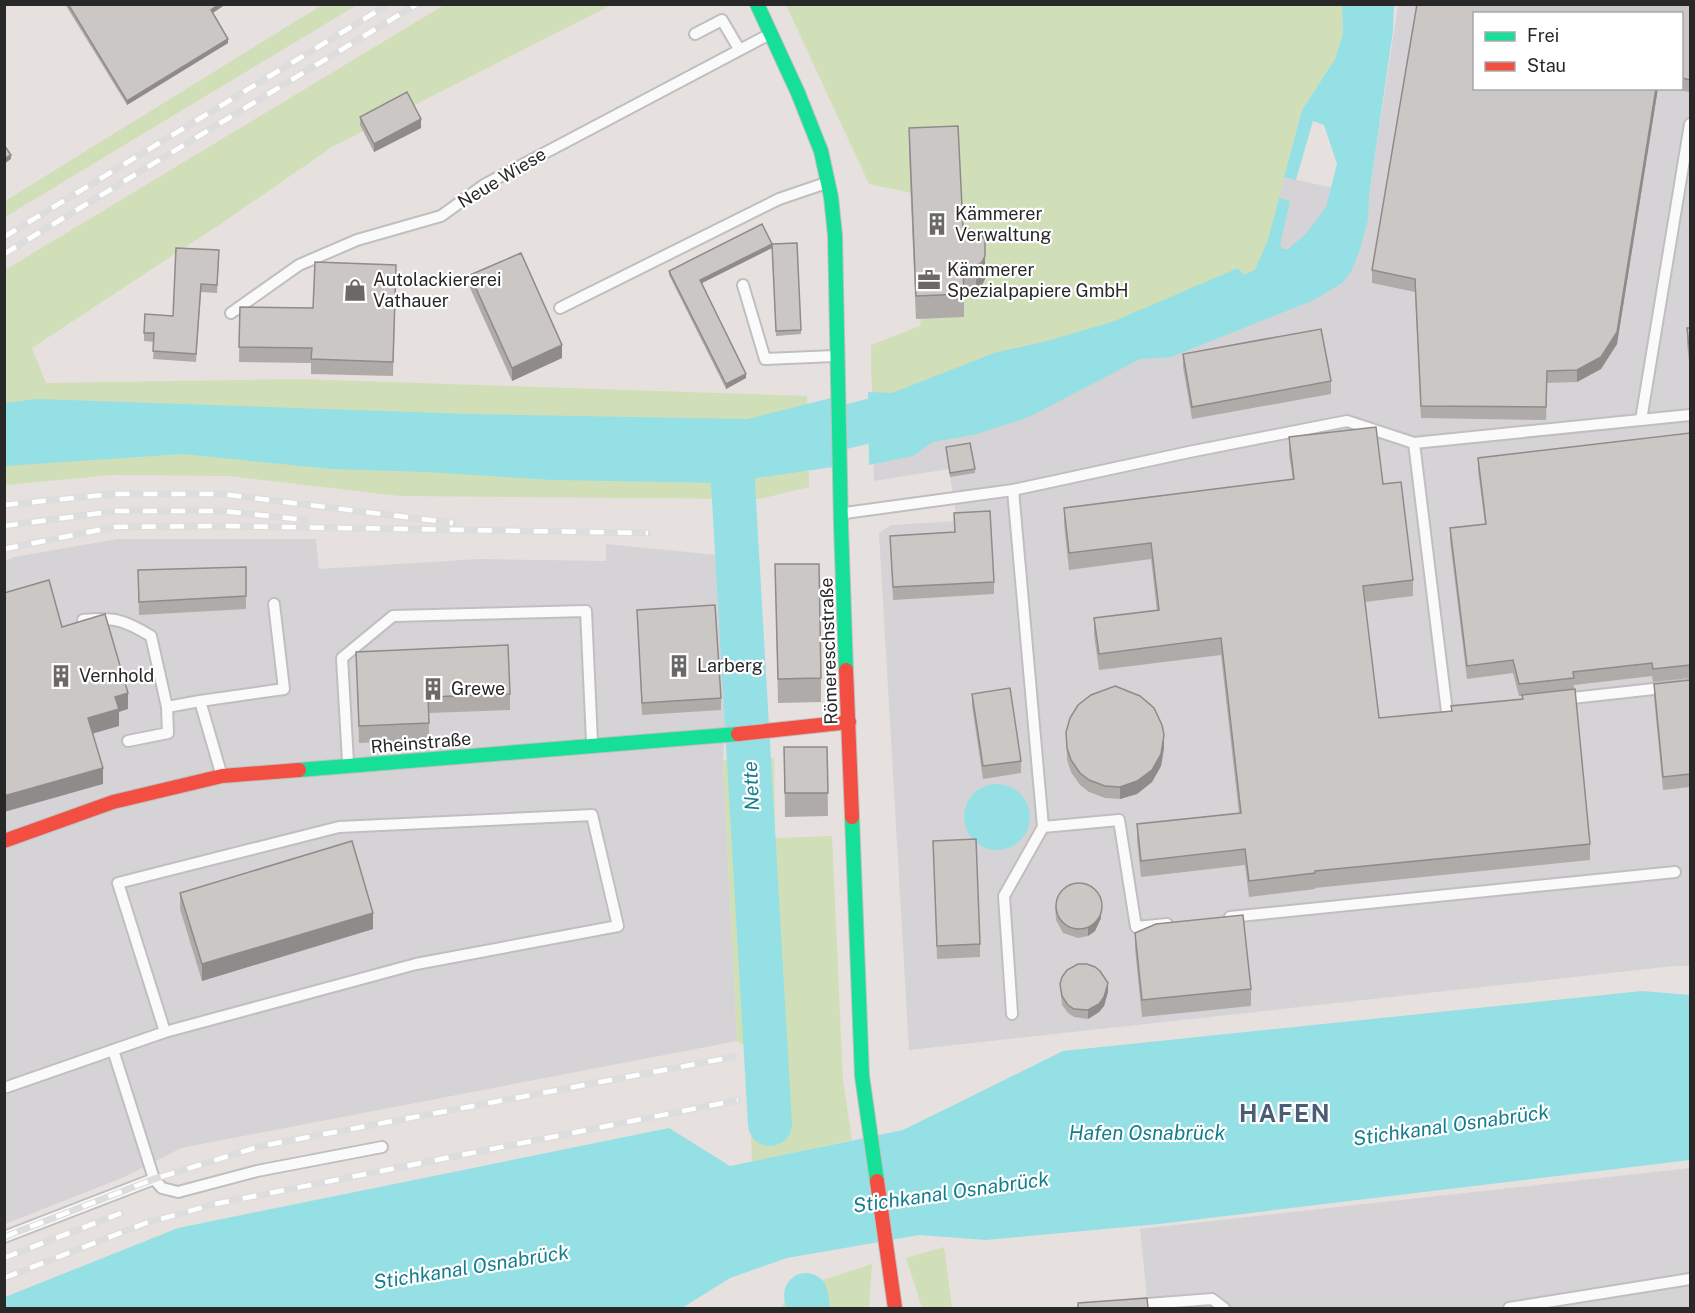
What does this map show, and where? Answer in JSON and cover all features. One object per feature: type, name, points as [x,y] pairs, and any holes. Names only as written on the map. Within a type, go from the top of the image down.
[{"type":"main road","name":"Römereschstraße","points":[[757,4],[821,151],[828,182],[835,235],[841,513],[862,1076],[866,1119],[891,1260],[895,1308]]},
{"type":"main road","name":"Rheinstraße","points":[[4,841],[113,802],[222,776],[718,736],[849,723]]},
{"type":"lane","points":[[695,34],[722,20],[739,49]]},
{"type":"lane","name":"Neue Wiese","points":[[231,313],[299,265],[357,240],[441,216],[484,185],[771,33]]},
{"type":"lane","points":[[1641,420],[1690,124]]},
{"type":"lane","points":[[560,308],[779,199],[828,182]]},
{"type":"lane","points":[[744,285],[765,358],[839,356]]},
{"type":"lane","points":[[841,513],[1012,490],[1347,421],[1414,443],[1690,415]]},
{"type":"lane","points":[[1414,443],[1447,712],[1470,710]]},
{"type":"lane","points":[[1012,490],[1044,827],[1004,896],[1012,1014]]},
{"type":"lane","points":[[167,707],[284,689],[274,604]]},
{"type":"lane","points":[[348,767],[342,658],[393,616],[586,611],[592,746]]},
{"type":"lane","points":[[83,620],[106,618],[129,623],[151,636],[167,707],[168,733],[128,741]]},
{"type":"lane","points":[[1552,701],[1690,685]]},
{"type":"lane","points":[[200,701],[222,776]]},
{"type":"lane","points":[[4,1088],[165,1032],[416,964],[618,926],[592,815],[339,827],[118,883],[165,1032]]},
{"type":"lane","points":[[1044,827],[1119,820],[1136,927],[1183,922]]},
{"type":"lane","points":[[1218,919],[1675,872]]},
{"type":"lane","points":[[113,1050],[154,1179],[162,1188],[178,1192],[258,1171],[382,1148]]},
{"type":"lane","points":[[4,1237],[154,1179]]},
{"type":"lane","points":[[1509,1308],[1690,1279]]},
{"type":"lane","points":[[1129,1305],[1174,1305],[1212,1299],[1224,1308]]},
{"type":"shaded area","points":[[1398,5],[1690,5],[1690,966],[909,1050],[879,533],[891,525],[957,521],[949,469],[874,481],[871,345],[921,326],[921,319],[916,319],[909,152],[1231,148],[1284,177],[1369,196]]},
{"type":"shaded area","points":[[118,539],[316,539],[319,569],[479,559],[606,561],[606,544],[717,555],[726,709],[723,760],[737,1041],[181,1148],[122,1178],[5,1224],[5,561],[14,557]]},
{"type":"shaded area","points":[[1690,1168],[1690,1308],[1148,1308],[1140,1229]]},
{"type":"green space","points":[[322,5],[357,5],[5,217],[5,201]]},
{"type":"green space","points":[[444,5],[611,5],[332,147],[222,223],[32,348],[46,383],[300,379],[807,396],[809,487],[760,499],[400,496],[228,476],[113,475],[5,485],[5,270]]},
{"type":"green space","points":[[786,5],[1342,5],[1343,33],[1335,59],[1302,110],[1268,240],[1256,270],[1112,322],[1047,341],[994,353],[892,393],[872,391],[871,345],[920,326],[921,319],[964,317],[910,152],[911,193],[869,184]]},
{"type":"green space","points":[[774,758],[775,838],[832,836],[843,1080],[852,1140],[752,1162],[747,1046],[737,1041],[723,760]]},
{"type":"green space","points":[[944,1247],[952,1308],[922,1308],[906,1258]]},
{"type":"green space","points":[[872,1264],[869,1308],[781,1308],[789,1291]]},
{"type":"water","points":[[1342,5],[1394,5],[1393,31],[1369,196],[1368,220],[1351,272],[1342,283],[1314,300],[1171,357],[1140,359],[1029,417],[977,434],[933,442],[913,456],[869,465],[868,392],[892,393],[994,353],[1047,341],[1112,322],[1238,268],[1244,275],[1255,270],[1268,240],[1279,198],[1290,201],[1280,245],[1283,249],[1288,249],[1306,234],[1326,207],[1337,164],[1324,125],[1313,121],[1296,180],[1284,177],[1302,110],[1335,59],[1343,33]]},
{"type":"water","points":[[839,396],[840,466],[722,483],[553,480],[331,469],[183,454],[5,466],[4,403],[37,399],[469,414],[747,419]]},
{"type":"water","points":[[997,784],[1010,786],[1025,799],[1030,817],[1028,830],[1015,845],[997,850],[984,848],[969,835],[964,817],[966,804],[979,789]]},
{"type":"water","name":"Hafen Osnabrück","points":[[1642,991],[1690,995],[1690,1160],[1159,1224],[986,1240],[919,1235],[787,1258],[730,1278],[682,1308],[5,1308],[5,1297],[178,1228],[669,1128],[730,1166],[903,1130],[1063,1051]]},
{"type":"building","points":[[68,4],[219,4],[211,10],[228,39],[127,101]]},
{"type":"building","points":[[1417,4],[1690,4],[1690,80],[1683,78],[1683,12],[1473,12],[1473,90],[1656,90],[1617,332],[1601,357],[1577,370],[1547,371],[1546,407],[1421,406],[1415,279],[1372,270]]},
{"type":"building","points":[[407,92],[421,119],[374,144],[360,117]]},
{"type":"building","name":"Kämmerer Verwaltung","points":[[958,126],[963,227],[980,233],[985,240],[985,256],[976,266],[963,266],[964,294],[916,296],[909,128]]},
{"type":"building","points":[[4,145],[11,155],[4,159]]},
{"type":"building","points":[[762,224],[772,244],[700,280],[746,374],[726,384],[669,271]]},
{"type":"building","points":[[797,243],[801,330],[776,331],[772,244]]},
{"type":"building","points":[[176,248],[219,250],[217,285],[201,284],[196,354],[153,351],[154,333],[144,333],[145,314],[173,316]]},
{"type":"building","points":[[521,253],[562,345],[512,368],[470,275]]},
{"type":"building","points":[[315,262],[396,265],[393,362],[311,359],[312,348],[239,347],[240,307],[313,308]]},
{"type":"building","points":[[1687,328],[1690,328],[1690,354]]},
{"type":"building","points":[[1321,329],[1331,381],[1192,407],[1183,354]]},
{"type":"building","points":[[1376,427],[1383,484],[1401,482],[1413,580],[1363,586],[1379,718],[1452,711],[1451,706],[1523,699],[1522,695],[1575,689],[1590,844],[1315,871],[1315,873],[1249,881],[1245,849],[1141,861],[1137,824],[1241,813],[1221,638],[1099,654],[1094,618],[1159,610],[1151,543],[1069,553],[1064,508],[1294,479],[1289,437]]},
{"type":"building","points":[[1690,433],[1690,665],[1653,669],[1652,663],[1573,672],[1574,678],[1519,684],[1513,660],[1467,666],[1450,528],[1486,524],[1478,458]]},
{"type":"building","points":[[970,443],[975,469],[950,473],[946,447]]},
{"type":"building","points":[[990,511],[994,582],[893,587],[890,536],[955,532],[954,513]]},
{"type":"building","points":[[775,564],[819,564],[821,678],[778,679]]},
{"type":"building","points":[[246,567],[246,596],[139,602],[138,570]]},
{"type":"building","name":"Vernhold","points":[[49,580],[62,627],[105,614],[128,693],[115,697],[119,709],[88,718],[103,768],[4,796],[4,593]]},
{"type":"building","name":"Larberg","points":[[715,605],[721,698],[642,703],[637,610]]},
{"type":"building","name":"Grewe","points":[[508,645],[510,694],[428,697],[429,723],[359,726],[356,652]]},
{"type":"building","points":[[1690,680],[1690,774],[1663,777],[1654,684]]},
{"type":"building","points":[[1115,686],[1140,696],[1154,708],[1164,735],[1161,754],[1152,770],[1137,781],[1120,787],[1105,786],[1089,780],[1080,773],[1071,760],[1067,748],[1066,732],[1070,718],[1078,705],[1091,695]]},
{"type":"building","points":[[1010,688],[1021,761],[983,766],[972,694]]},
{"type":"building","points":[[784,747],[827,747],[828,793],[785,793]]},
{"type":"building","points":[[976,839],[980,944],[937,946],[933,841]]},
{"type":"building","points":[[352,841],[373,913],[202,964],[180,893]]},
{"type":"building","points":[[1079,883],[1095,890],[1102,906],[1095,922],[1079,929],[1063,922],[1056,906],[1063,890]]},
{"type":"building","points":[[1243,915],[1251,989],[1142,1000],[1135,933],[1156,924]]},
{"type":"building","points":[[1078,964],[1095,967],[1108,983],[1104,997],[1099,1004],[1088,1010],[1074,1009],[1062,996],[1060,984],[1062,977],[1067,970]]},
{"type":"building","points":[[1147,1298],[1148,1308],[1078,1308],[1078,1303]]},
{"type":"waterway","points":[[796,439],[926,407]]},
{"type":"waterway","name":"Nette","points":[[731,449],[770,1124]]},
{"type":"waterway","name":"Nette","points":[[806,1295],[808,1308]]},
{"type":"railway","points":[[4,237],[389,4]]},
{"type":"railway","points":[[4,254],[417,4]]},
{"type":"railway","points":[[4,505],[113,494],[222,494],[453,523]]},
{"type":"railway","points":[[4,526],[116,511],[223,511],[306,520]]},
{"type":"railway","points":[[4,549],[114,527],[221,526],[648,533]]},
{"type":"railway","points":[[4,1237],[154,1179],[261,1146],[733,1057]]},
{"type":"railway","points":[[4,1278],[146,1223],[215,1204],[738,1100]]},
{"type":"railway","points":[[4,1258],[121,1213]]},
{"type":"traffic: fast","points":[[757,4],[798,93],[821,151],[831,197],[835,235],[846,670]]},
{"type":"traffic: fast","points":[[299,770],[738,734]]},
{"type":"traffic: fast","points":[[852,817],[862,1076],[877,1181]]},
{"type":"traffic: jam","points":[[846,670],[852,817]]},
{"type":"traffic: jam","points":[[738,734],[849,722]]},
{"type":"traffic: jam","points":[[4,841],[113,802],[222,776],[299,770]]},
{"type":"traffic: jam","points":[[877,1181],[895,1308]]},
{"type":"place","name":"Kämmerer Verwaltung","points":[[937,224]]},
{"type":"place","name":"Kämmerer Spezialpapiere GmbH","points":[[929,280]]},
{"type":"place","name":"Autolackiererei Vathauer","points":[[355,290]]},
{"type":"place","name":"Larberg","points":[[679,666]]},
{"type":"place","name":"Vernhold","points":[[61,676]]},
{"type":"place","name":"Grewe","points":[[433,689]]},
{"type":"district","name":"HAFEN","points":[[1285,1114]]},
{"type":"water label","name":"Stichkanal Osnabrück","points":[[1451,1125]]},
{"type":"water label","name":"Stichkanal Osnabrück","points":[[951,1192]]},
{"type":"water label","name":"Stichkanal Osnabrück","points":[[471,1267]]}]
